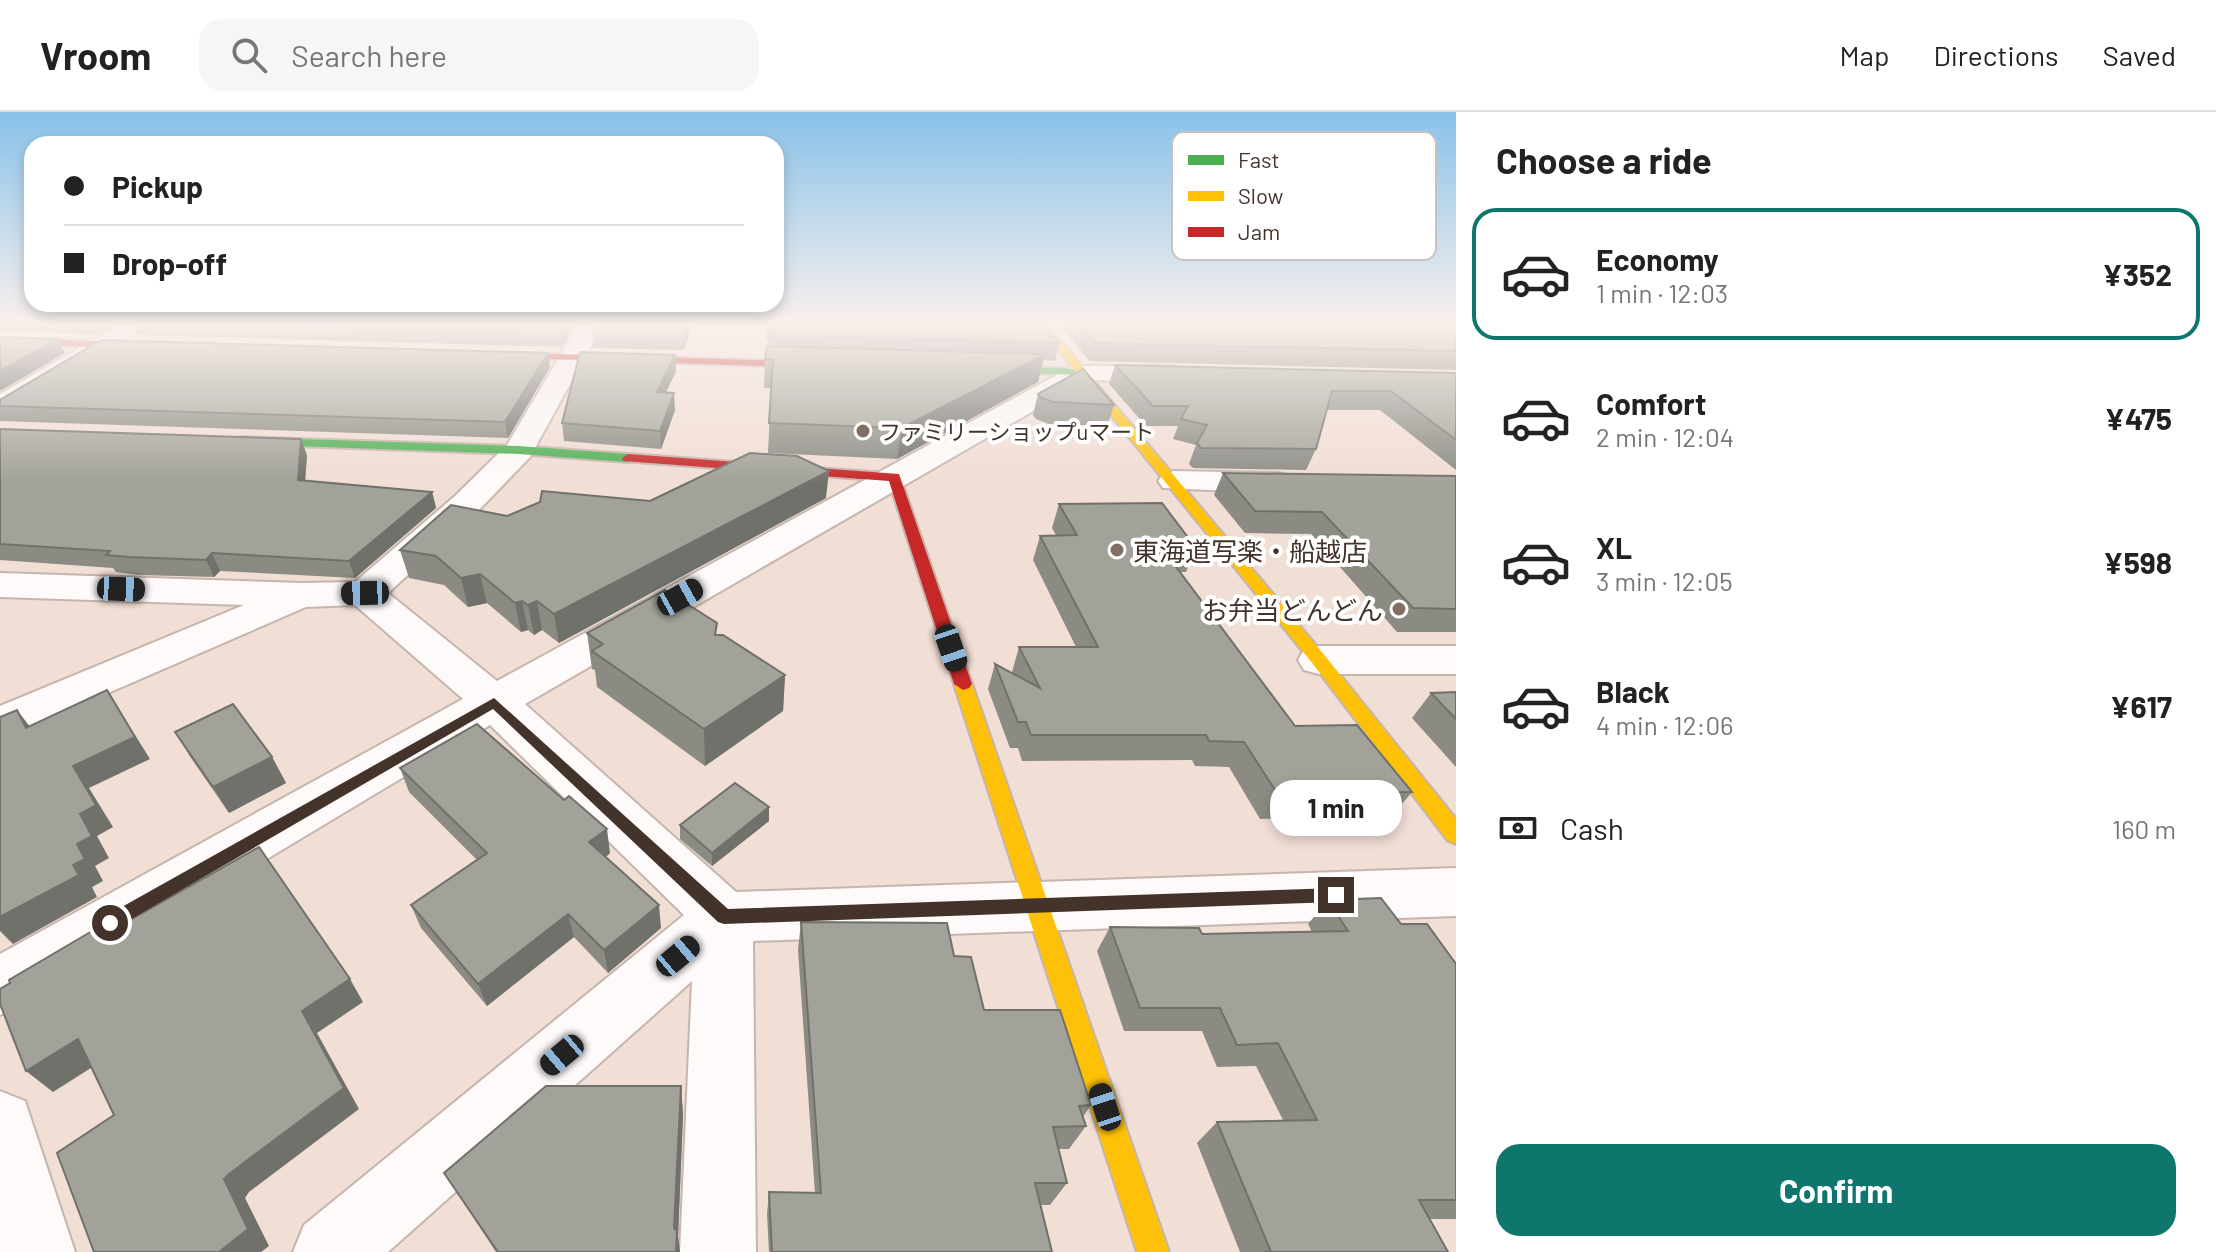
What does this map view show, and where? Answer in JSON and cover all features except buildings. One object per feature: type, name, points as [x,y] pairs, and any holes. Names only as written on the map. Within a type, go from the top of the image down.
[{"type":"street","points":[[0,406],[50,377]]},
{"type":"street","points":[[0,585],[302,595],[365,593],[467,503],[519,450],[563,377]]},
{"type":"street","points":[[0,986],[494,702],[1073,377]]},
{"type":"street","points":[[1086,377],[1319,660],[1456,835]]},
{"type":"street","points":[[220,440],[519,450],[894,477]]},
{"type":"street","points":[[894,477],[1153,1252]]},
{"type":"street","points":[[1174,481],[1315,483]]},
{"type":"street","points":[[365,593],[494,702],[724,917],[718,1252]]},
{"type":"street","points":[[0,724],[302,595]]},
{"type":"street","points":[[1319,660],[1456,660]]},
{"type":"street","points":[[331,1252],[724,917],[1456,892]]},
{"type":"street","points":[[0,1126],[37,1252]]},
{"type":"traffic: fast","points":[[242,441],[519,450],[628,458]]},
{"type":"traffic: slow","points":[[1086,377],[1319,660],[1456,835]]},
{"type":"traffic: slow","points":[[963,684],[1153,1252]]},
{"type":"traffic: jam","points":[[628,458],[894,477],[963,684]]},
{"type":"place","name":"ファミリーショップuマート","points":[[863,431]]},
{"type":"place","name":"東海道写楽・船越店","points":[[1117,550]]},
{"type":"place","name":"お弁当どんどん","points":[[1399,609]]},
{"type":"route","points":[[110,923],[494,702],[724,917],[1336,895]]}]
